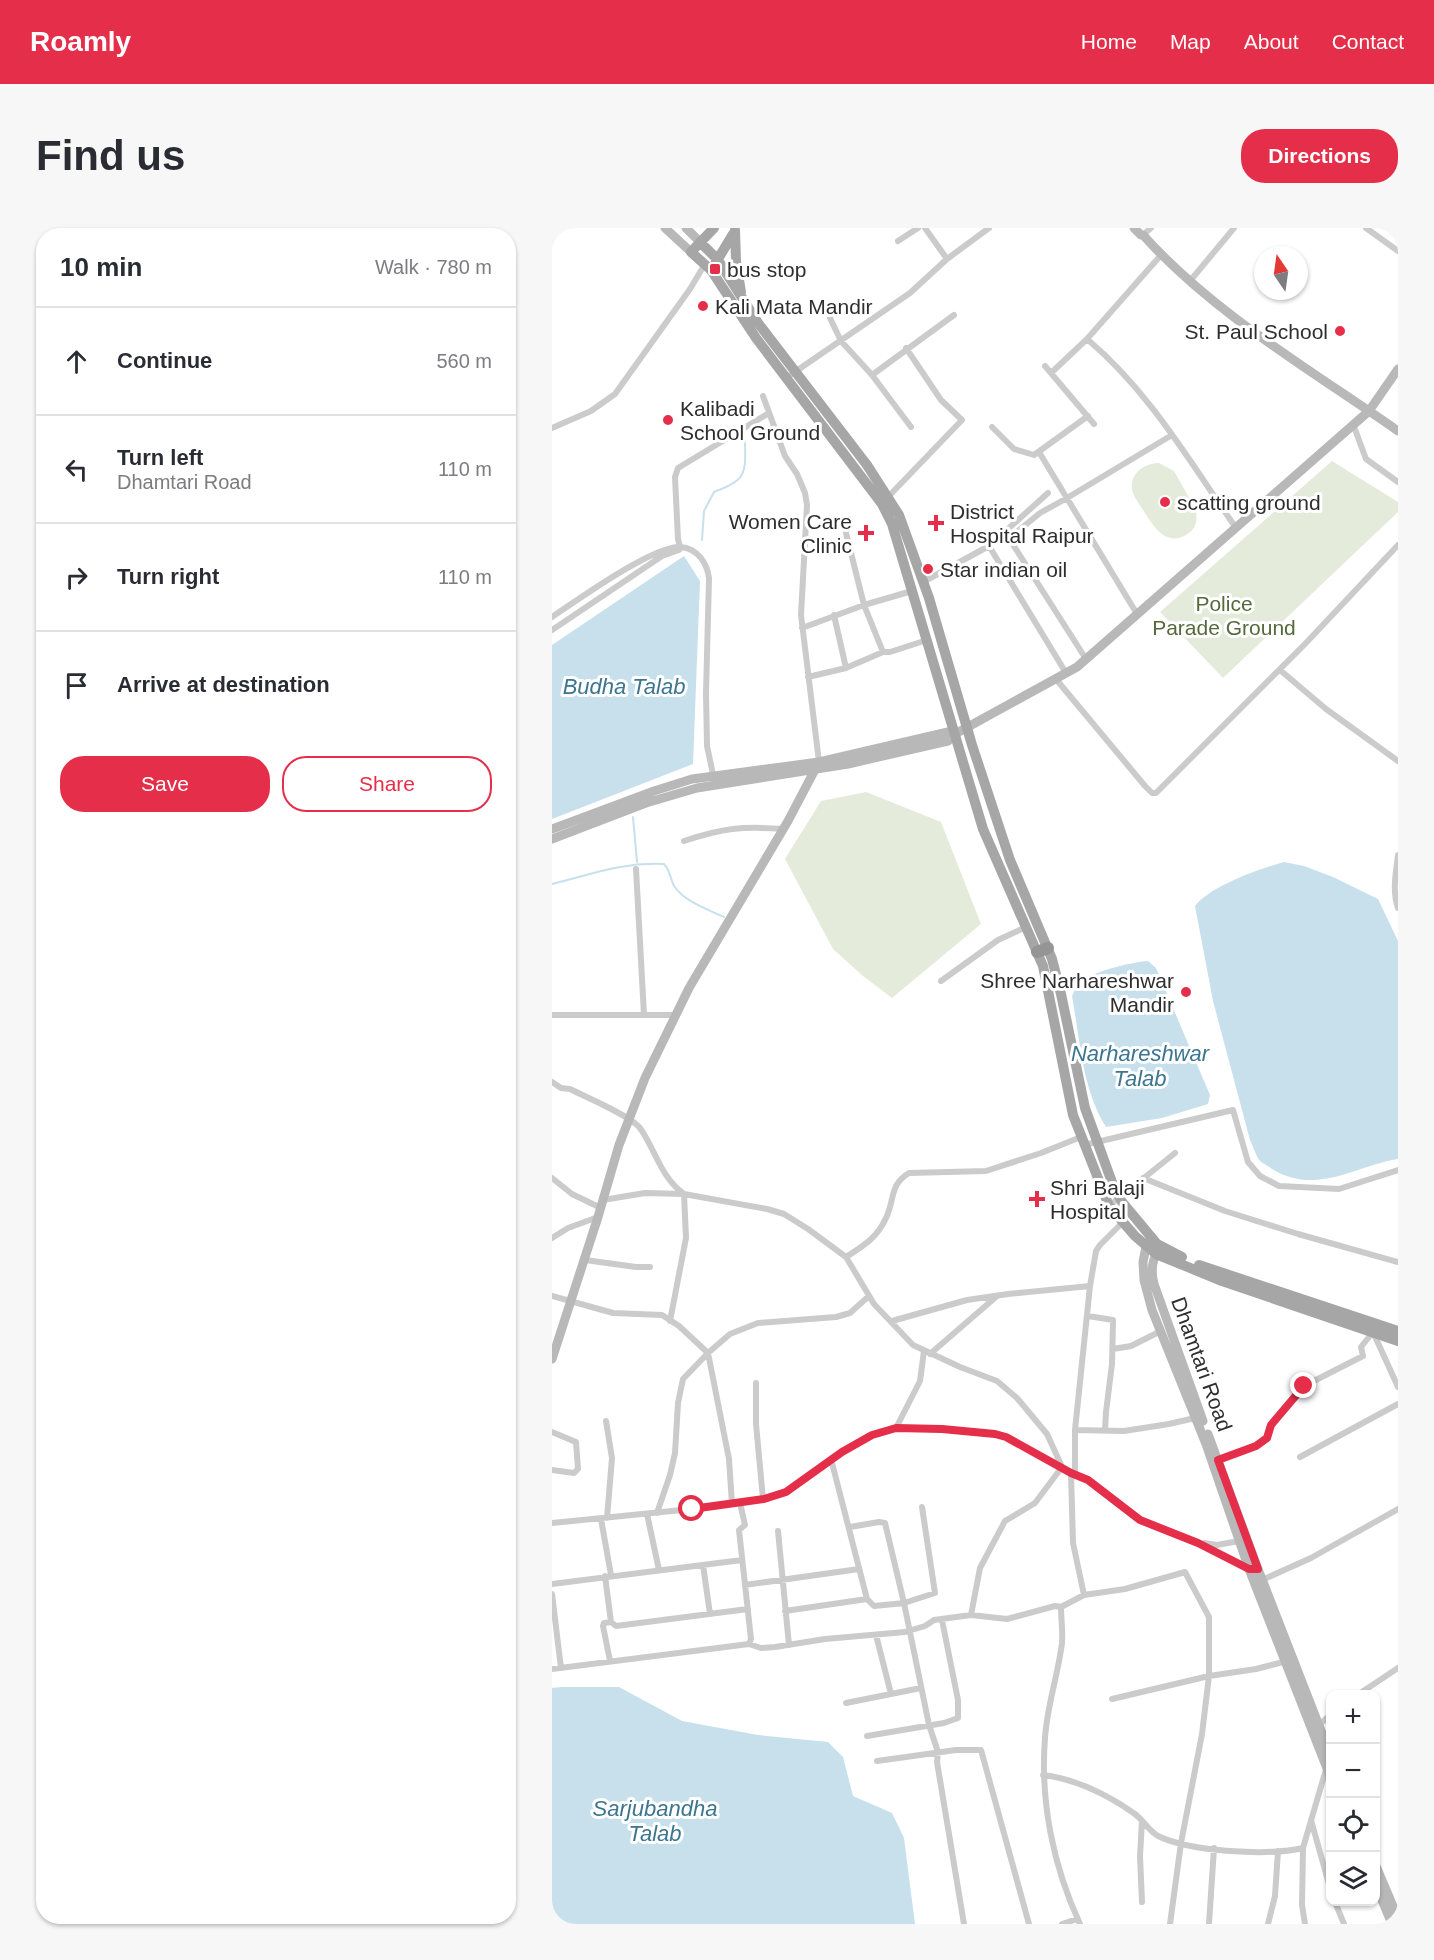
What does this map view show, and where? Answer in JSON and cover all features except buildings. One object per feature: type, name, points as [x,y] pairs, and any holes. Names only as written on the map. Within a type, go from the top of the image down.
[{"type":"main road","points":[[714,228],[692,252],[712,264],[742,298],[790,375],[882,504],[892,524],[982,829],[1026,927],[1042,950],[1064,1078],[1073,1115],[1109,1206],[1123,1222],[1159,1250],[1222,1281],[1398,1341]]},
{"type":"main road","points":[[712,264],[735,229]]},
{"type":"main road","points":[[735,229],[736,261],[742,298]]},
{"type":"main road","points":[[700,242],[756,338],[867,465],[888,497],[908,536],[1010,861],[1042,950],[1061,994],[1085,1108],[1113,1185],[1150,1242]]},
{"type":"main road","points":[[1159,1250],[1398,1331]]},
{"type":"street","points":[[665,228],[692,252]]},
{"type":"street","points":[[686,228],[700,242]]},
{"type":"street","points":[[898,241],[918,228]]},
{"type":"street","points":[[925,228],[947,260]]},
{"type":"street","points":[[790,375],[910,293],[947,260],[989,228]]},
{"type":"street","points":[[1134,228],[1141,235],[1147,231],[1161,255],[1208,298],[1398,431]]},
{"type":"street","points":[[1190,281],[1234,228]]},
{"type":"street","points":[[1366,228],[1398,251]]},
{"type":"street","points":[[1051,374],[1087,339],[1161,255]]},
{"type":"street","points":[[552,428],[591,411],[615,394],[690,289],[712,264]]},
{"type":"street","points":[[872,375],[954,315]]},
{"type":"street","points":[[830,318],[841,341],[872,375],[911,427]]},
{"type":"street","points":[[1087,339],[1113,361],[1134,384],[1236,528]]},
{"type":"street","points":[[888,497],[962,420],[941,400],[906,348]]},
{"type":"street","points":[[1045,366],[1094,424]]},
{"type":"street","points":[[552,839],[646,803],[714,781],[817,766],[948,732],[955,734],[967,729],[1066,673],[1086,659],[1369,411],[1398,369]]},
{"type":"street","points":[[552,1358],[585,1260],[619,1145],[645,1078],[689,988],[783,829],[817,766],[802,628],[801,595],[807,505],[801,483],[785,456],[763,396]]},
{"type":"street","points":[[680,547],[676,523],[675,477],[678,468],[769,413]]},
{"type":"street","points":[[992,427],[1014,449],[1034,455],[1088,416]]},
{"type":"street","points":[[1353,424],[1366,459],[1398,482]]},
{"type":"street","points":[[1086,659],[1012,543],[1012,536],[1040,513],[1172,435]]},
{"type":"street","points":[[1039,452],[1137,614]]},
{"type":"street","points":[[923,582],[989,546],[1048,493]]},
{"type":"street","points":[[846,533],[864,605],[883,652]]},
{"type":"street","points":[[1055,678],[1145,786],[1155,793],[1280,669],[1398,545]]},
{"type":"street","points":[[989,546],[1066,673]]},
{"type":"street","points":[[552,617],[655,553],[680,547],[692,550],[701,558],[708,568],[709,579],[706,725],[707,746],[714,781]]},
{"type":"street","points":[[552,630],[662,556],[675,551],[692,550]]},
{"type":"street","points":[[802,628],[864,605],[913,591]]},
{"type":"street","points":[[834,615],[846,668]]},
{"type":"street","points":[[808,677],[846,668],[883,652],[890,652],[927,640]]},
{"type":"street","points":[[1280,669],[1326,709],[1398,761]]},
{"type":"street","points":[[552,829],[692,779],[714,781]]},
{"type":"street","points":[[684,841],[717,830],[743,827],[783,829]]},
{"type":"street","points":[[1398,855],[1396,901],[1398,908]]},
{"type":"street","points":[[636,869],[644,1015]]},
{"type":"street","points":[[941,981],[998,940],[1026,927]]},
{"type":"street","points":[[552,1015],[676,1015]]},
{"type":"street","points":[[552,1082],[561,1088],[570,1089],[639,1126],[661,1167],[676,1188],[684,1194]]},
{"type":"street","points":[[846,1257],[871,1242],[886,1218],[893,1191],[899,1179],[909,1173],[986,1171],[1083,1141],[1097,1142],[1233,1110],[1248,1162],[1260,1176],[1279,1186],[1339,1189],[1398,1170]]},
{"type":"street","points":[[1109,1206],[1175,1153]]},
{"type":"street","points":[[1143,1178],[1225,1211],[1398,1262]]},
{"type":"street","points":[[552,1179],[572,1194],[601,1208]]},
{"type":"street","points":[[552,1238],[601,1208],[645,1193],[684,1194],[741,1203],[784,1214],[826,1240],[846,1257],[874,1305],[913,1345],[997,1381],[1017,1398],[1047,1434],[1062,1467]]},
{"type":"street","points":[[670,1321],[686,1238],[684,1194]]},
{"type":"street","points":[[1084,1595],[1073,1543],[1073,1474],[1075,1430],[1090,1286],[1096,1251],[1132,1214]]},
{"type":"street","name":"Dhamtari Road","points":[[1150,1242],[1143,1262],[1144,1280],[1161,1332],[1239,1541],[1253,1569],[1262,1580],[1326,1758]]},
{"type":"street","name":"Dhamtari Road","points":[[1159,1250],[1152,1269],[1154,1284],[1218,1460],[1253,1569],[1326,1744]]},
{"type":"street","points":[[585,1260],[636,1267],[650,1266]]},
{"type":"street","points":[[892,1322],[968,1300],[1090,1286]]},
{"type":"street","points":[[552,1296],[613,1313],[662,1315],[708,1353],[729,1459],[732,1504]]},
{"type":"street","points":[[657,1513],[675,1453],[678,1403],[683,1379],[708,1353],[730,1334],[758,1323],[836,1317],[850,1313],[869,1296]]},
{"type":"street","points":[[896,1428],[920,1381],[927,1352],[997,1296]]},
{"type":"street","points":[[1088,1316],[1113,1320],[1113,1349],[1105,1431]]},
{"type":"street","points":[[1113,1349],[1131,1346],[1161,1332]]},
{"type":"street","points":[[1218,1460],[1256,1446],[1267,1438],[1271,1425],[1304,1386],[1363,1356],[1361,1347],[1372,1332],[1398,1387]]},
{"type":"street","points":[[756,1383],[756,1424],[764,1499]]},
{"type":"street","points":[[1300,1457],[1398,1404]]},
{"type":"street","points":[[1075,1430],[1124,1431],[1195,1418]]},
{"type":"street","points":[[606,1421],[612,1458],[604,1519],[611,1622]]},
{"type":"street","points":[[552,1523],[604,1519],[764,1499],[786,1492],[831,1459],[872,1435],[896,1428],[942,1429],[995,1434],[1013,1441],[1088,1480],[1140,1520],[1198,1543],[1253,1569]]},
{"type":"street","points":[[552,1432],[576,1442],[578,1469],[574,1473],[552,1470]]},
{"type":"street","points":[[831,1459],[867,1599],[874,1606],[904,1603],[935,1593],[922,1507]]},
{"type":"street","points":[[971,1615],[980,1568],[1005,1521],[1035,1503],[1062,1467]]},
{"type":"street","points":[[740,1503],[745,1525],[739,1530],[752,1639],[749,1644]]},
{"type":"street","points":[[1262,1580],[1311,1558],[1398,1509]]},
{"type":"street","points":[[647,1514],[659,1570]]},
{"type":"street","points":[[850,1527],[885,1523],[929,1725],[938,1752],[937,1762],[964,1924]]},
{"type":"street","points":[[778,1531],[789,1645]]},
{"type":"street","points":[[1198,1543],[1217,1545],[1239,1541]]},
{"type":"street","points":[[552,1584],[742,1560]]},
{"type":"street","points":[[703,1565],[710,1614]]},
{"type":"street","points":[[745,1585],[859,1569]]},
{"type":"street","points":[[552,1669],[749,1644],[761,1647],[789,1645],[825,1639],[910,1631],[934,1620],[971,1615],[1007,1619],[1055,1606],[1060,1607],[1084,1595],[1125,1589],[1185,1572],[1209,1617],[1209,1676],[1202,1734],[1181,1843],[1170,1924]]},
{"type":"street","points":[[552,1594],[561,1668]]},
{"type":"street","points":[[785,1611],[867,1599]]},
{"type":"street","points":[[1060,1607],[1062,1641],[1045,1737],[1043,1775],[1045,1803],[1054,1851],[1078,1921],[1062,1924]]},
{"type":"street","points":[[610,1661],[604,1623],[611,1622],[616,1626],[748,1610]]},
{"type":"street","points":[[867,1736],[954,1720],[960,1716],[942,1620]]},
{"type":"street","points":[[876,1635],[891,1694]]},
{"type":"street","points":[[1112,1700],[1209,1676],[1256,1670],[1290,1660]]},
{"type":"street","points":[[1366,1690],[1398,1668]]},
{"type":"street","points":[[846,1703],[921,1688]]},
{"type":"street","points":[[1319,1725],[1326,1719]]},
{"type":"street","points":[[877,1761],[938,1752],[981,1750],[1029,1924]]},
{"type":"street","points":[[1043,1775],[1088,1787],[1136,1815],[1156,1835],[1181,1843],[1214,1848],[1278,1851],[1303,1848]]},
{"type":"street","points":[[1305,1924],[1302,1905],[1303,1848],[1326,1775]]},
{"type":"street","points":[[1311,1820],[1326,1874]]},
{"type":"street","points":[[1142,1821],[1140,1856],[1142,1902]]},
{"type":"street","points":[[1209,1924],[1214,1848]]},
{"type":"street","points":[[1268,1924],[1275,1896],[1278,1851]]},
{"type":"street","points":[[1380,1875],[1398,1918]]},
{"type":"street","points":[[1380,1896],[1392,1924]]},
{"type":"street","points":[[1337,1906],[1344,1924]]},
{"type":"green space","name":"Police Parade Ground","points":[[1332,461],[1398,502],[1398,512],[1223,678],[1160,612]]},
{"type":"green space","name":"scatting ground","points":[[1159,463],[1174,471],[1195,508],[1197,518],[1195,525],[1192,531],[1181,537],[1163,535],[1149,519],[1133,492],[1132,483],[1136,474],[1144,467]]},
{"type":"green space","points":[[866,792],[941,822],[981,924],[892,998],[833,949],[785,859],[821,801]]},
{"type":"water","name":"Budha Talab","points":[[684,556],[700,581],[693,764],[552,819],[552,645]]},
{"type":"water","points":[[1284,862],[1304,866],[1333,877],[1378,899],[1398,941],[1398,1159],[1320,1180],[1288,1177],[1261,1162],[1256,1154],[1250,1140],[1213,1001],[1195,906],[1224,885]]},
{"type":"water","name":"Narhareshwar Talab","points":[[1148,961],[1156,968],[1210,1095],[1208,1104],[1162,1118],[1106,1127],[1087,1080],[1072,996],[1079,983],[1096,973]]},
{"type":"water","name":"Sarjubandha Talab","points":[[619,1687],[682,1721],[758,1735],[828,1742],[843,1757],[853,1796],[892,1813],[904,1838],[915,1924],[552,1924],[552,1688]]},
{"type":"waterway","points":[[702,540],[704,511],[714,492],[732,484],[742,475],[745,462],[745,442]]},
{"type":"waterway","points":[[633,817],[637,862]]},
{"type":"waterway","points":[[552,884],[621,867],[664,864],[679,892],[697,905],[724,917]]},
{"type":"place","name":"bus stop","points":[[715,269]]},
{"type":"place","name":"Kali Mata Mandir","points":[[703,306]]},
{"type":"place","name":"St. Paul School","points":[[1340,331]]},
{"type":"place","name":"Kalibadi School Ground","points":[[668,420]]},
{"type":"place","name":"scatting ground","points":[[1165,502]]},
{"type":"place","name":"District Hospital Raipur","points":[[936,523]]},
{"type":"place","name":"Women Care Clinic","points":[[866,533]]},
{"type":"place","name":"Star indian oil","points":[[928,569]]},
{"type":"place","name":"Shree Narhareshwar Mandir","points":[[1186,992]]},
{"type":"place","name":"Shri Balaji Hospital","points":[[1037,1199]]},
{"type":"route","points":[[692,1509],[764,1499],[786,1492],[842,1452],[872,1435],[896,1428],[995,1434],[1006,1437],[1088,1480],[1117,1500],[1140,1520],[1198,1543],[1249,1569],[1258,1569],[1218,1460],[1256,1446],[1267,1438],[1271,1425],[1304,1386]]}]
